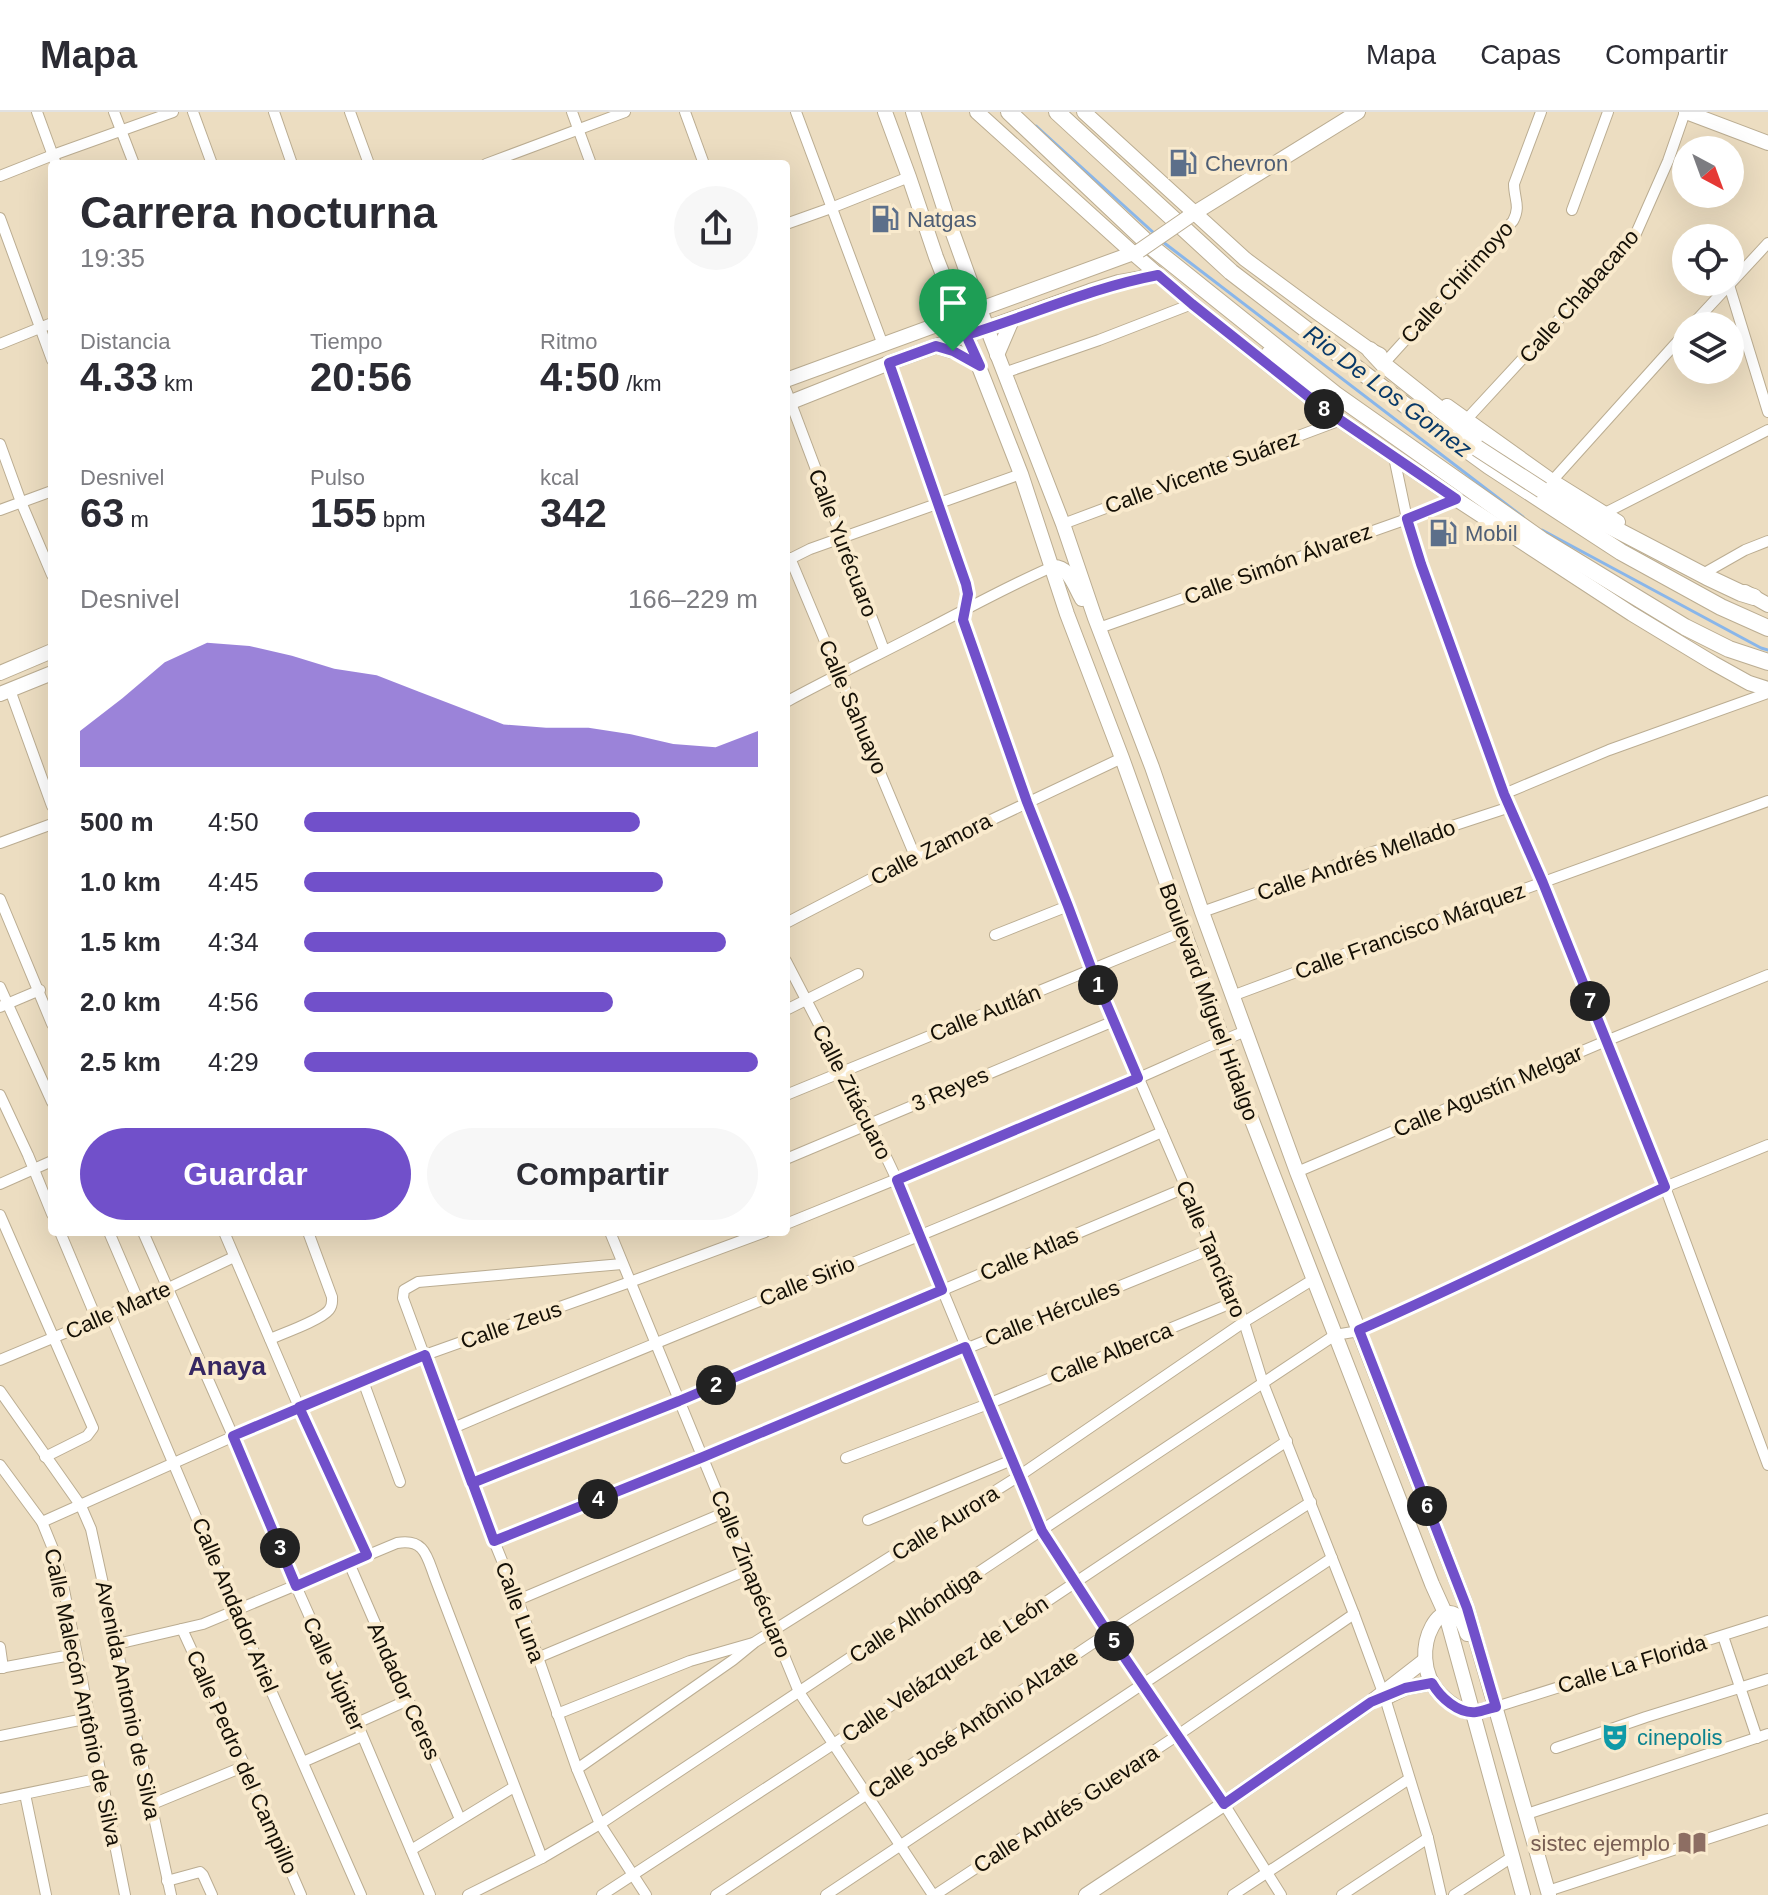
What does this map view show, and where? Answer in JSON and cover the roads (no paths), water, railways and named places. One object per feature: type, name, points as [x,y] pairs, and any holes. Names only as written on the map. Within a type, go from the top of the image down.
[{"type":"main road","name":"Boulevard Miguel Hidalgo","points":[[885,112],[936,257],[1021,474],[1067,614],[1246,1105],[1446,1615],[1523,1895]]},
{"type":"main road","name":"Boulevard Miguel Hidalgo","points":[[913,112],[980,309],[1063,524],[1297,1172],[1467,1608],[1549,1893]]},
{"type":"main road","points":[[977,112],[1158,275],[1324,409],[1632,614],[1713,663],[1768,691]]},
{"type":"main road","points":[[1009,112],[1154,249],[1335,394],[1542,540],[1685,627],[1729,649],[1768,662]]},
{"type":"main road","points":[[1057,112],[1222,265],[1489,466],[1666,578],[1768,628]]},
{"type":"main road","points":[[1084,112],[1191,216],[1370,350],[1388,359],[1547,486],[1761,601]]},
{"type":"main road","points":[[790,379],[1136,253],[1358,112]]},
{"type":"main road","points":[[1686,112],[1768,143]]},
{"type":"main road","points":[[1113,262],[1121,270],[1119,282]]},
{"type":"main road","points":[[790,398],[1119,282],[1158,275]]},
{"type":"main road","points":[[917,333],[940,313],[951,294]]},
{"type":"main road","points":[[1216,298],[1243,330],[1297,378],[1324,409]]},
{"type":"main road","points":[[1276,307],[1300,317],[1325,334],[1477,448],[1707,577],[1761,601]]},
{"type":"main road","points":[[997,355],[1012,320]]},
{"type":"main road","points":[[936,346],[959,353],[980,366]]},
{"type":"main road","points":[[1370,350],[1432,405],[1493,452],[1558,512]]},
{"type":"main road","points":[[1052,567],[1066,570],[1097,623]]},
{"type":"main road","points":[[1,670],[48,652]]},
{"type":"main road","points":[[5,692],[48,675]]},
{"type":"main road","points":[[1490,1691],[1478,1671],[1461,1619],[1455,1614],[1436,1619],[1426,1643],[1425,1660],[1436,1690],[1455,1706],[1472,1712],[1496,1707]]},
{"type":"main road","points":[[1086,1895],[1380,1698],[1425,1660]]},
{"type":"main road","points":[[1380,1698],[1405,1688],[1432,1683]]},
{"type":"street","points":[[37,112],[54,159],[120,130],[173,112]]},
{"type":"street","points":[[114,112],[132,160]]},
{"type":"street","points":[[193,112],[211,160]]},
{"type":"street","points":[[274,112],[291,160]]},
{"type":"street","points":[[350,112],[368,160]]},
{"type":"street","points":[[572,112],[590,160]]},
{"type":"street","points":[[497,160],[625,112]]},
{"type":"street","points":[[685,112],[703,160]]},
{"type":"street","points":[[796,112],[883,345]]},
{"type":"street","name":"Calle Chirimoyo","points":[[1388,359],[1513,221],[1518,212],[1514,184],[1541,112]]},
{"type":"street","points":[[1572,210],[1608,112]]},
{"type":"street","name":"Calle Chabacano","points":[[1466,420],[1634,238],[1686,112]]},
{"type":"street","points":[[0,176],[48,161]]},
{"type":"street","points":[[790,223],[909,177]]},
{"type":"street","points":[[0,218],[48,348]]},
{"type":"street","points":[[1744,269],[1768,243]]},
{"type":"street","points":[[1704,312],[1719,296]]},
{"type":"street","points":[[1732,296],[1768,412]]},
{"type":"street","points":[[1004,373],[1192,304]]},
{"type":"street","points":[[0,344],[48,325]]},
{"type":"street","points":[[1547,486],[1672,348]]},
{"type":"street","name":"Calle Tancítaro","points":[[889,363],[968,594],[963,620],[1027,802],[1092,970],[1244,1322],[1263,1383],[1354,1614],[1428,1838],[1441,1895]]},
{"type":"street","name":"Calle Yurécuaro","points":[[790,407],[884,650]]},
{"type":"street","name":"Calle Vicente Suárez","points":[[1063,524],[1341,420]]},
{"type":"street","points":[[1603,514],[1768,430]]},
{"type":"street","points":[[0,444],[48,566]]},
{"type":"street","points":[[1394,457],[1407,519],[1421,564],[1504,794],[1665,1187],[1762,1434],[1768,1465]]},
{"type":"street","points":[[790,559],[810,549],[1021,474]]},
{"type":"street","points":[[0,510],[48,492]]},
{"type":"street","name":"Calle Simón Álvarez","points":[[1097,623],[1407,519],[1456,499]]},
{"type":"street","points":[[1708,571],[1768,541]]},
{"type":"street","name":"Calle Sahuayo","points":[[790,565],[915,856]]},
{"type":"street","points":[[790,700],[1052,567]]},
{"type":"street","points":[[1504,794],[1609,750],[1768,691]]},
{"type":"street","points":[[5,692],[48,796]]},
{"type":"street","name":"Calle Zamora","points":[[790,921],[915,856],[1122,758]]},
{"type":"street","name":"Calle Francisco Márquez","points":[[1232,996],[1768,801]]},
{"type":"street","name":"Calle Andrés Mellado","points":[[1202,912],[1510,807]]},
{"type":"street","points":[[0,843],[48,825]]},
{"type":"street","points":[[0,899],[48,1013]]},
{"type":"street","points":[[995,935],[1068,906]]},
{"type":"street","name":"Calle Autlán","points":[[790,1093],[1183,932]]},
{"type":"street","name":"Calle Zitácuaro","points":[[790,969],[897,1180],[1042,1531],[1281,1895]]},
{"type":"street","points":[[790,1008],[858,974]]},
{"type":"street","name":"Calle Agustín Melgar","points":[[1297,1172],[1768,975]]},
{"type":"street","points":[[0,987],[3,1006],[48,1094]]},
{"type":"street","points":[[3,1006],[40,990]]},
{"type":"street","name":"3 Reyes","points":[[790,1157],[1114,1021]]},
{"type":"street","points":[[790,1222],[1246,1031]]},
{"type":"street","points":[[0,1095],[48,1204]]},
{"type":"street","name":"Calle Sirio","points":[[451,1429],[1162,1132]]},
{"type":"street","name":"Calle Alhóndiga","points":[[468,1895],[542,1858],[600,1824],[1335,1335],[1359,1330],[1445,1292],[1583,1224],[1768,1145]]},
{"type":"street","points":[[0,1184],[48,1163]]},
{"type":"street","name":"Calle Atlas","points":[[472,1483],[679,1401],[1185,1188]]},
{"type":"street","points":[[0,1215],[93,1428],[87,1436],[45,1457]]},
{"type":"street","points":[[62,1236],[97,1320]]},
{"type":"street","points":[[111,1236],[139,1302]]},
{"type":"street","name":"Calle Júpiter","points":[[145,1236],[430,1895]]},
{"type":"street","points":[[226,1236],[367,1555]]},
{"type":"street","points":[[270,1339],[311,1322],[331,1307],[332,1297],[309,1236]]},
{"type":"street","name":"Calle Zinapécuaro","points":[[612,1236],[799,1692],[934,1895]]},
{"type":"street","name":"Calle Zeus","points":[[44,1522],[299,1407],[425,1355],[754,1236]]},
{"type":"street","name":"Calle Hércules","points":[[494,1541],[1211,1249]]},
{"type":"street","name":"Calle Marte","points":[[0,1360],[139,1302],[234,1257]]},
{"type":"street","name":"Calle Luna","points":[[622,1264],[418,1282],[404,1290],[403,1298],[518,1600],[577,1769],[600,1824],[646,1895]]},
{"type":"street","name":"Calle Aurora","points":[[577,1769],[755,1642],[1019,1476],[1244,1322],[1314,1279]]},
{"type":"street","name":"Calle Alberca","points":[[846,1458],[988,1404],[1234,1302]]},
{"type":"street","name":"Calle Andador Ariel","points":[[110,1314],[361,1895]]},
{"type":"street","points":[[363,1381],[400,1482]]},
{"type":"street","name":"Avenida Antonio de Silva","points":[[0,1391],[91,1529],[171,1895]]},
{"type":"street","name":"Calle Velázquez de León","points":[[602,1895],[1287,1441]]},
{"type":"street","points":[[868,1520],[1012,1460]]},
{"type":"street","name":"Calle Malecón Antônio de Silva","points":[[0,1465],[44,1522],[62,1580],[125,1895]]},
{"type":"street","name":"Calle José Antônio Alzate","points":[[716,1895],[1108,1633],[1311,1502]]},
{"type":"street","points":[[518,1600],[726,1512]]},
{"type":"street","points":[[117,1644],[203,1624],[367,1555],[406,1541],[417,1544],[425,1552],[542,1858]]},
{"type":"street","points":[[826,1895],[1332,1558]]},
{"type":"street","name":"Andador Ceres","points":[[349,1563],[460,1819]]},
{"type":"street","points":[[537,1658],[750,1569]]},
{"type":"street","name":"Calle Andrés Guevara","points":[[934,1895],[1178,1735],[1354,1614]]},
{"type":"street","name":"Calle La Florida","points":[[1496,1707],[1768,1621]]},
{"type":"street","name":"Calle Pedro del Campillo","points":[[182,1629],[301,1895]]},
{"type":"street","points":[[1723,1636],[1757,1738]]},
{"type":"street","points":[[557,1714],[690,1661],[755,1642]]},
{"type":"street","points":[[0,1647],[2,1668],[76,1654]]},
{"type":"street","points":[[1556,1748],[1768,1679]]},
{"type":"street","points":[[357,1723],[408,1700]]},
{"type":"street","points":[[0,1736],[89,1718]]},
{"type":"street","points":[[1527,1814],[1768,1734]]},
{"type":"street","points":[[303,1762],[362,1736]]},
{"type":"street","points":[[150,1805],[245,1766]]},
{"type":"street","points":[[0,1799],[101,1778]]},
{"type":"street","points":[[1233,1895],[1409,1779]]},
{"type":"street","points":[[411,1850],[514,1787]]},
{"type":"street","points":[[25,1794],[46,1895]]},
{"type":"street","points":[[1549,1893],[1768,1819]]},
{"type":"street","points":[[1342,1895],[1428,1838]]},
{"type":"street","points":[[1454,1895],[1512,1857]]},
{"type":"street","points":[[167,1881],[200,1872],[212,1895]]},
{"type":"waterway","name":"Rio De Los Gomez","points":[[1036,126],[1155,234]]},
{"type":"waterway","name":"Rio De Los Gomez","points":[[1163,242],[1523,517]]},
{"type":"waterway","name":"Rio De Los Gomez","points":[[1542,530],[1768,650]]},
{"type":"place","name":"Chevron","points":[[1183,163]]},
{"type":"place","name":"Natgas","points":[[885,219]]},
{"type":"place","name":"Mobil","points":[[1443,533]]},
{"type":"place","name":"cinepolis","points":[[1615,1737]]},
{"type":"place","name":"sistec ejemplo","points":[[1692,1843]]},
{"type":"district","name":"Anaya","points":[[227,1366]]}]
